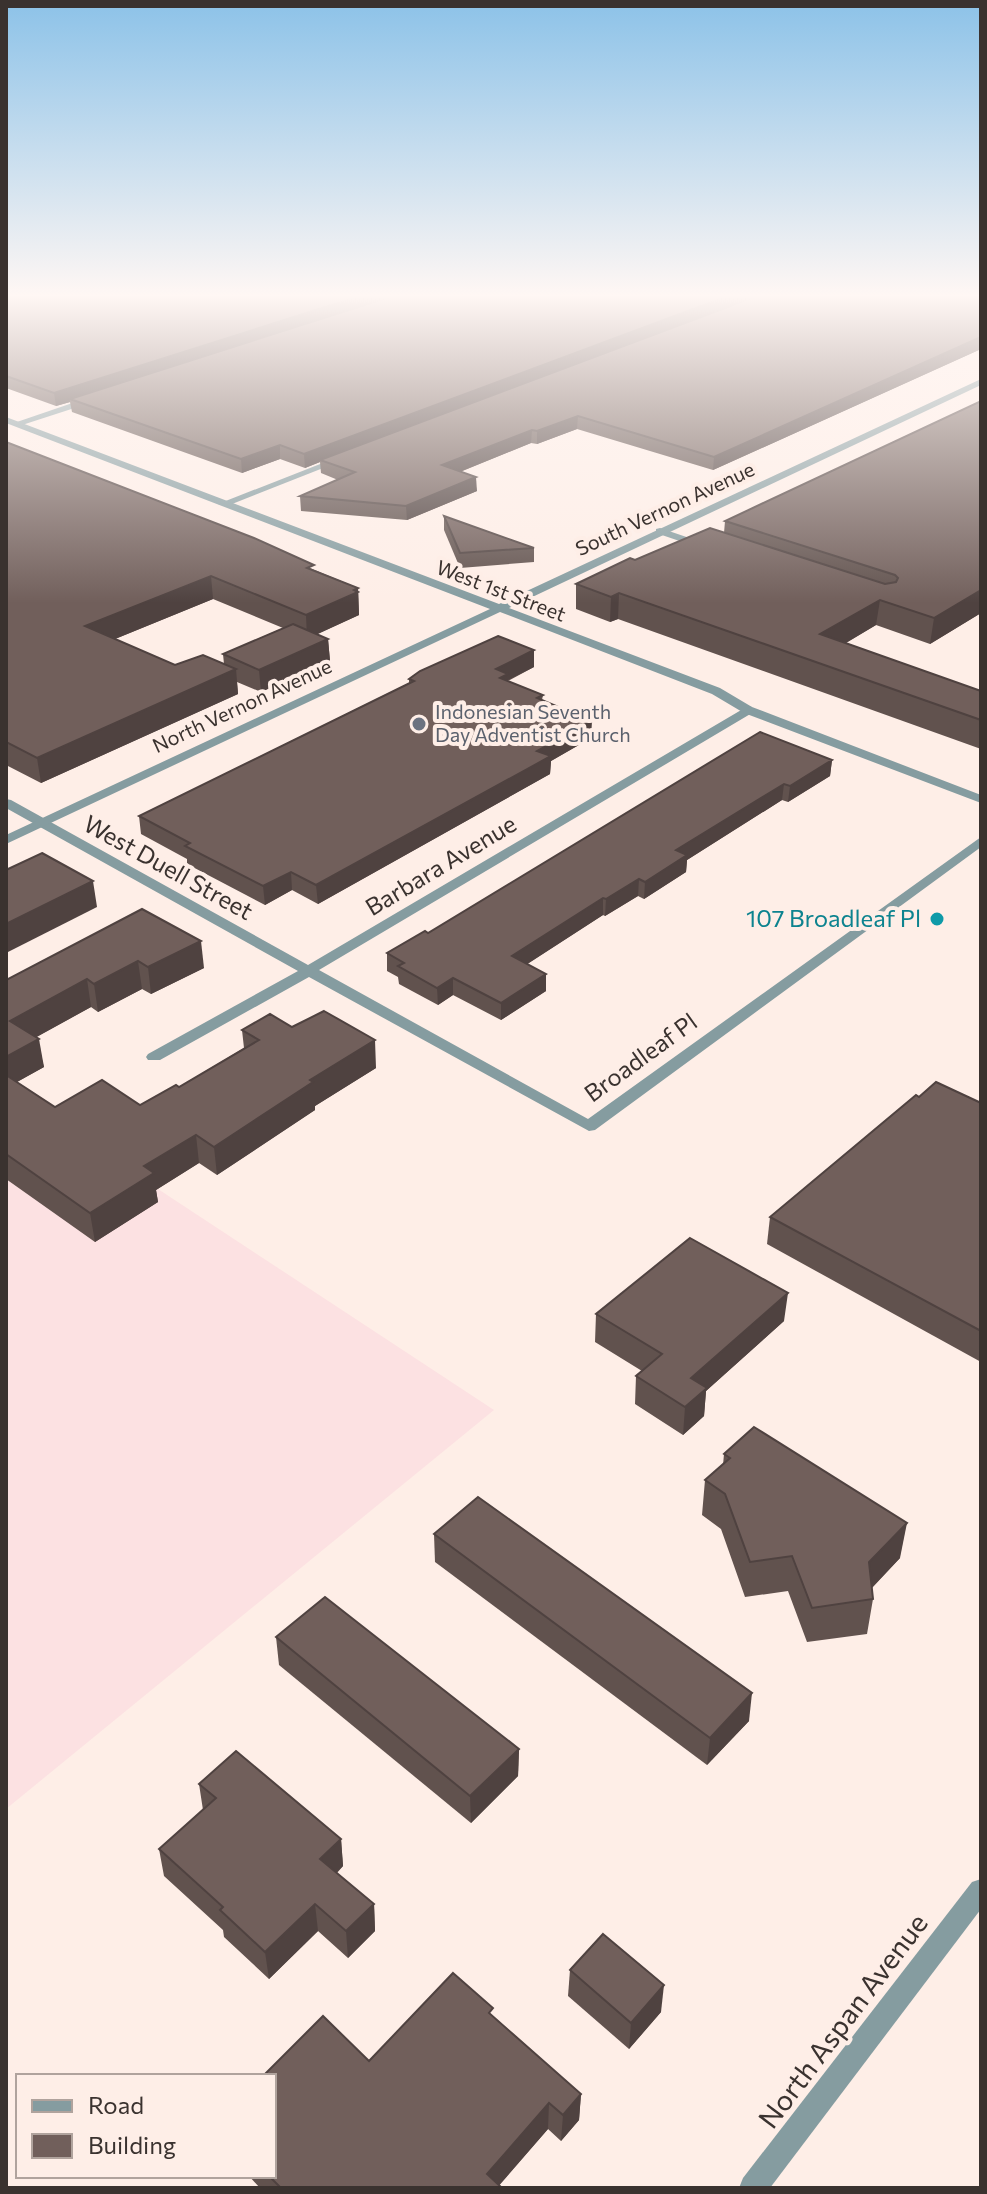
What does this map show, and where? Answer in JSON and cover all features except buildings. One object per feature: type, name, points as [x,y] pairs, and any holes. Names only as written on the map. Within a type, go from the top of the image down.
[{"type":"street","points":[[11,422],[96,398]]},
{"type":"street","name":"South Vernon Avenue","points":[[495,609],[946,398]]},
{"type":"street","name":"West 1st Street","points":[[11,422],[716,691],[748,710],[981,799]]},
{"type":"street","points":[[223,504],[357,454]]},
{"type":"street","points":[[660,531],[720,551]]},
{"type":"street","name":"North Vernon Avenue","points":[[6,840],[495,609]]},
{"type":"street","name":"Barbara Avenue","points":[[154,1057],[308,971],[748,710]]},
{"type":"street","name":"West Duell Street","points":[[6,803],[308,971]]},
{"type":"street","name":"Broadleaf Pl","points":[[308,971],[589,1126],[981,841]]},
{"type":"street","name":"North Aspan Avenue","points":[[753,2188],[981,1890]]},
{"type":"shaded area","points":[[6,1089],[494,1410],[6,1809]]},
{"type":"place","name":"Indonesian Seventh Day Adventist Church","points":[[419,724]]},
{"type":"place","name":"107 Broadleaf Pl","points":[[937,919]]}]
